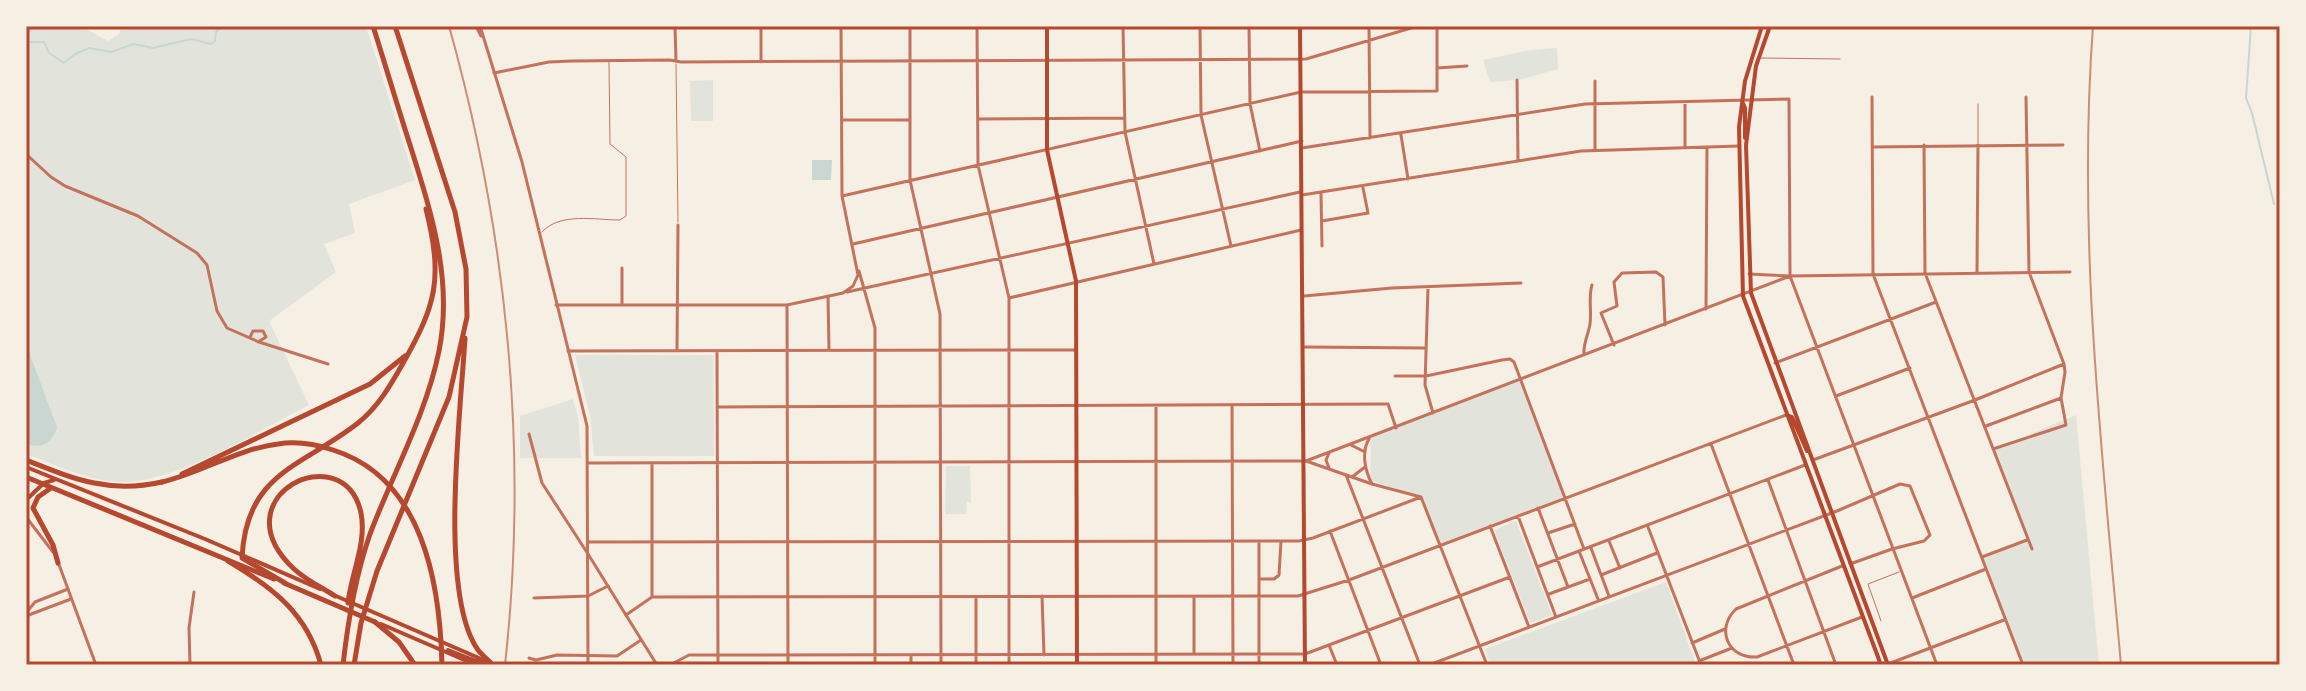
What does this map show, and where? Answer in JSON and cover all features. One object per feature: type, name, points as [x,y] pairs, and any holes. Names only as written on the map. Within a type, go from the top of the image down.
[{"type":"highway","points":[[343,665],[353,597],[366,546],[426,398],[442,330],[439,244],[373,26]]},
{"type":"highway","points":[[395,26],[455,212],[466,269],[467,317],[455,554],[462,605],[471,637],[491,664]]},
{"type":"highway","points":[[285,583],[246,562],[242,556],[250,513],[268,485],[371,411],[384,396],[425,325],[436,286],[433,238],[420,176]]},
{"type":"highway","points":[[356,665],[360,629],[384,553],[449,397],[467,317]]},
{"type":"highway","points":[[162,482],[370,384],[409,353]]},
{"type":"highway","points":[[26,460],[94,484],[124,487],[162,482],[271,445],[315,445],[353,458],[380,476],[415,522],[432,572],[442,665]]},
{"type":"highway","points":[[26,477],[375,622],[399,642],[415,665]]},
{"type":"highway","points":[[335,596],[294,570],[277,549],[271,534],[269,518],[276,499],[288,485],[304,478],[323,477],[341,483],[353,495],[361,514],[362,530],[349,597],[345,651]]},
{"type":"highway","points":[[51,488],[38,497],[33,508],[53,545],[58,563]]},
{"type":"highway","points":[[228,561],[268,585],[287,602],[312,639],[321,665]]},
{"type":"main road","points":[[1047,26],[1047,150],[1076,281],[1077,665]]},
{"type":"main road","points":[[1300,26],[1306,461],[1305,665]]},
{"type":"main road","points":[[1762,26],[1750,59],[1742,101],[1745,108],[1743,296],[1881,665]]},
{"type":"main road","points":[[1770,26],[1758,58],[1743,146],[1751,293],[1888,664]]},
{"type":"main road","points":[[1786,415],[1792,417],[1801,442],[1809,452]]},
{"type":"main road","points":[[26,467],[491,664]]},
{"type":"main road","points":[[26,500],[42,484],[56,480]]},
{"type":"main road","points":[[375,622],[473,664],[491,664]]},
{"type":"main road","points":[[1866,627],[1882,660],[1888,664]]},
{"type":"street","points":[[478,26],[522,162],[586,421],[588,665]]},
{"type":"street","points":[[675,26],[676,61]]},
{"type":"street","points":[[761,26],[761,62]]},
{"type":"street","points":[[841,26],[842,196],[857,267],[853,286],[843,293]]},
{"type":"street","points":[[910,26],[910,180],[940,314],[941,665]]},
{"type":"street","points":[[977,26],[978,165],[1009,298],[1009,665]]},
{"type":"street","points":[[1123,26],[1125,132],[1154,264]]},
{"type":"street","points":[[1200,26],[1201,115],[1231,246]]},
{"type":"street","points":[[1249,26],[1250,104],[1260,151]]},
{"type":"street","points":[[1369,26],[1370,138]]},
{"type":"street","points":[[494,73],[549,62],[609,60],[1306,59],[1418,26]]},
{"type":"street","points":[[842,196],[1301,92],[1437,91],[1437,26]]},
{"type":"street","points":[[1437,68],[1467,66]]},
{"type":"street","points":[[1517,80],[1518,161]]},
{"type":"street","points":[[1595,81],[1595,149]]},
{"type":"street","points":[[1872,97],[1873,274],[2023,665]]},
{"type":"street","points":[[1993,449],[2066,425],[2061,398],[2064,364],[2029,272],[2026,97]]},
{"type":"street","points":[[1302,148],[1595,103],[1789,99],[1790,276],[1937,665]]},
{"type":"street","points":[[1685,102],[1685,147]]},
{"type":"street","points":[[978,119],[1124,118]]},
{"type":"street","points":[[841,120],[910,120]]},
{"type":"street","points":[[1401,134],[1408,179]]},
{"type":"street","points":[[853,244],[1302,141]]},
{"type":"street","points":[[1924,145],[1925,273],[2032,549]]},
{"type":"street","points":[[1977,273],[1978,145]]},
{"type":"street","points":[[1872,147],[2063,145]]},
{"type":"street","points":[[556,305],[787,305],[1302,193],[1363,187],[1595,149],[1743,146]]},
{"type":"street","points":[[1706,309],[1707,147]]},
{"type":"street","points":[[26,154],[65,186],[138,216],[197,253],[208,268],[221,321],[227,328],[258,342],[328,364]]},
{"type":"street","points":[[1322,221],[1368,213],[1363,187]]},
{"type":"street","points":[[1321,193],[1322,246]]},
{"type":"street","points":[[677,351],[678,225]]},
{"type":"street","points":[[1009,298],[1303,229]]},
{"type":"street","points":[[857,267],[875,328],[875,665]]},
{"type":"street","points":[[622,268],[622,305]]},
{"type":"street","points":[[1614,345],[1601,313],[1617,306],[1614,282],[1622,273],[1656,272],[1663,277],[1665,325]]},
{"type":"street","points":[[1749,274],[2070,272]]},
{"type":"street","points":[[588,463],[1306,461],[1790,276]]},
{"type":"street","points":[[1304,296],[1521,283]]},
{"type":"street","points":[[1584,356],[1584,341],[1590,326],[1589,295],[1592,285]]},
{"type":"street","points":[[1428,287],[1426,395],[1433,413]]},
{"type":"street","points":[[828,296],[829,350]]},
{"type":"street","points":[[1775,363],[1936,302]]},
{"type":"street","points":[[787,305],[788,665]]},
{"type":"street","points":[[250,337],[253,331],[263,331],[266,337],[258,342]]},
{"type":"street","points":[[1304,347],[1426,348]]},
{"type":"street","points":[[568,351],[1076,350]]},
{"type":"street","points":[[717,351],[718,665]]},
{"type":"street","points":[[1395,376],[1426,376],[1510,359],[1514,362],[1575,524],[1599,601]]},
{"type":"street","points":[[1812,460],[2064,364]]},
{"type":"street","points":[[1836,396],[1910,368]]},
{"type":"street","points":[[1984,426],[2061,398]]},
{"type":"street","points":[[1232,404],[1233,665]]},
{"type":"street","points":[[717,407],[1388,404],[1396,428]]},
{"type":"street","points":[[1156,405],[1156,665]]},
{"type":"street","points":[[626,615],[652,597],[1306,595],[1786,415]]},
{"type":"street","points":[[529,434],[542,483],[657,665]]},
{"type":"street","points":[[1371,437],[1365,452],[1372,484]]},
{"type":"street","points":[[1711,443],[1794,665]]},
{"type":"street","points":[[1350,445],[1365,452]]},
{"type":"street","points":[[1329,453],[1326,460],[1329,469]]},
{"type":"street","points":[[1306,461],[1421,497]]},
{"type":"street","points":[[652,463],[652,597]]},
{"type":"street","points":[[1348,476],[1360,473],[1366,464]]},
{"type":"street","points":[[1537,567],[1805,465]]},
{"type":"street","points":[[1348,476],[1380,568],[1420,665]]},
{"type":"street","points":[[1768,480],[1836,665]]},
{"type":"street","points":[[1429,665],[1832,513],[1900,484],[1910,486],[1930,535],[1924,541],[1850,564]]},
{"type":"street","points":[[588,542],[1306,540],[1421,497]]},
{"type":"street","points":[[1421,497],[1487,665]]},
{"type":"street","points":[[1538,508],[1568,587]]},
{"type":"street","points":[[1518,516],[1556,617]]},
{"type":"street","points":[[26,517],[51,548],[96,665]]},
{"type":"street","points":[[1548,533],[1575,524]]},
{"type":"street","points":[[1490,526],[1529,627]]},
{"type":"street","points":[[1647,526],[1700,663],[1732,648]]},
{"type":"street","points":[[1330,531],[1381,665]]},
{"type":"street","points":[[1982,557],[2027,539]]},
{"type":"street","points":[[1609,540],[1620,568]]},
{"type":"street","points":[[1259,541],[1259,665]]},
{"type":"street","points":[[1259,579],[1274,579],[1279,575],[1281,541]]},
{"type":"street","points":[[1590,547],[1609,596]]},
{"type":"street","points":[[1601,575],[1659,553]]},
{"type":"street","points":[[1843,566],[1736,609],[1728,619],[1726,640],[1740,655],[1753,658],[1862,617]]},
{"type":"street","points":[[1912,598],[1987,569]]},
{"type":"street","points":[[670,665],[686,656],[718,655],[1305,654],[1510,577]]},
{"type":"street","points":[[1547,595],[1590,579]]},
{"type":"street","points":[[534,598],[588,596],[608,586]]},
{"type":"street","points":[[26,615],[35,602],[68,589]]},
{"type":"street","points":[[190,665],[189,623],[194,592]]},
{"type":"street","points":[[976,596],[976,665]]},
{"type":"street","points":[[1042,596],[1044,655]]},
{"type":"street","points":[[1194,597],[1194,654]]},
{"type":"street","points":[[26,615],[72,598]]},
{"type":"street","points":[[1888,664],[2005,619]]},
{"type":"street","points":[[1692,643],[1725,629]]},
{"type":"street","points":[[529,658],[617,656],[641,640]]},
{"type":"street","points":[[1329,645],[1337,665]]},
{"type":"street","points":[[911,655],[911,665]]},
{"type":"lane","points":[[1758,58],[1840,59]]},
{"type":"lane","points":[[539,235],[550,223],[573,219],[620,220],[626,216],[626,157],[610,144],[609,60]]},
{"type":"lane","points":[[676,61],[678,225]]},
{"type":"lane","points":[[1978,104],[1978,145]]},
{"type":"lane","points":[[1881,621],[1868,584],[1901,571]]},
{"type":"shaded area","points":[[26,26],[80,26],[108,41],[119,34],[122,26],[366,26],[415,180],[349,204],[355,233],[324,244],[336,272],[269,321],[309,405],[217,454],[143,480],[121,482],[97,479],[26,454]]},
{"type":"shaded area","points":[[1557,48],[1558,69],[1519,80],[1490,82],[1483,60]]},
{"type":"shaded area","points":[[713,80],[713,121],[691,121],[690,81]]},
{"type":"shaded area","points":[[812,160],[832,160],[831,180],[812,180]]},
{"type":"shaded area","points":[[26,344],[57,427],[53,437],[41,445],[26,443]]},
{"type":"shaded area","points":[[575,355],[713,355],[714,456],[594,456],[590,416]]},
{"type":"shaded area","points":[[1522,380],[1565,499],[1441,545],[1421,497],[1370,480],[1371,437]]},
{"type":"shaded area","points":[[573,399],[578,417],[581,458],[520,458],[520,416]]},
{"type":"shaded area","points":[[2076,415],[2099,665],[2024,665],[1983,559],[2028,540],[1993,449]]},
{"type":"shaded area","points":[[946,466],[970,466],[971,502],[967,502],[966,514],[945,514]]},
{"type":"shaded area","points":[[1516,521],[1552,615],[1530,623],[1494,530]]},
{"type":"shaded area","points":[[1666,582],[1696,665],[1490,665],[1485,649]]},
{"type":"waterway","points":[[26,42],[44,42],[49,53],[64,63],[89,48],[111,52],[134,44],[153,48],[191,39],[211,44],[215,41],[216,32],[223,26]]},
{"type":"waterway","points":[[2251,26],[2246,98],[2274,204]]},
{"type":"railway","points":[[449,26],[486,183],[508,342],[515,504],[505,665]]},
{"type":"railway","points":[[2093,26],[2089,106],[2090,266],[2100,426],[2121,665]]}]
